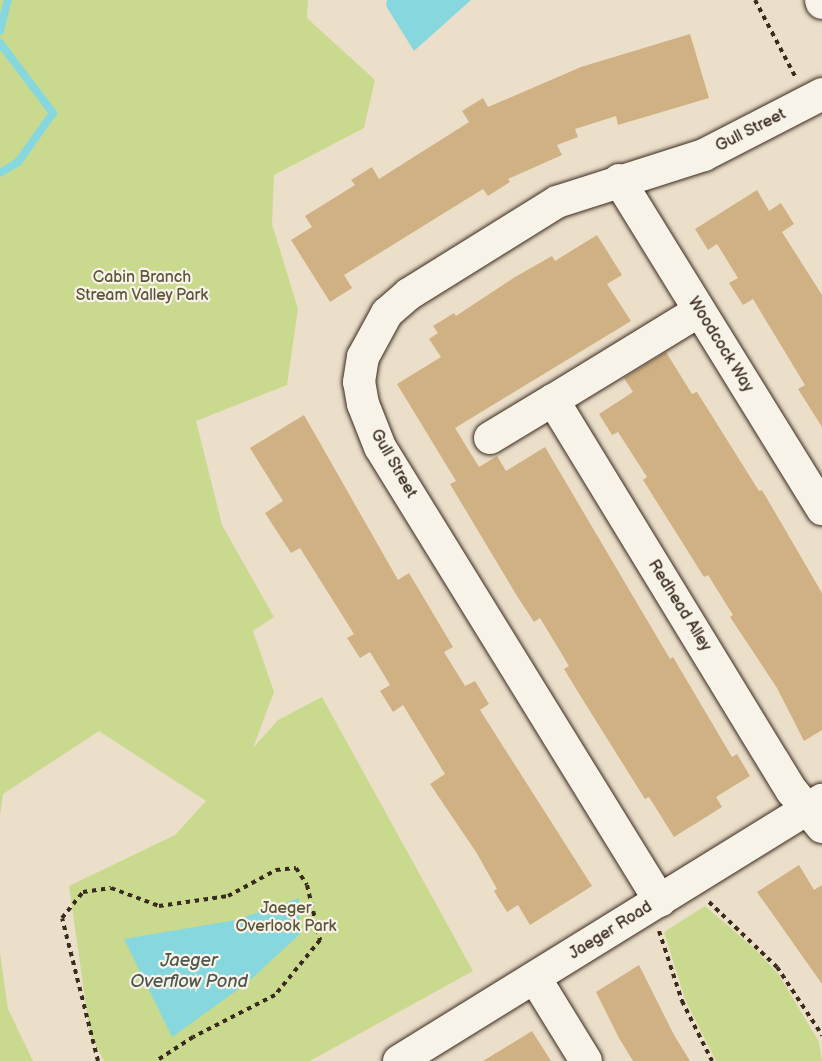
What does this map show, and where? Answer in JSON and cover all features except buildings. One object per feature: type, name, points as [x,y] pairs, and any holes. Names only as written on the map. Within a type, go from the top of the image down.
[{"type":"street","name":"Gull Street","points":[[659,915],[380,447],[370,425],[359,381],[363,357],[373,334],[387,313],[409,294],[556,202],[619,180],[704,155],[812,91]]},
{"type":"street","name":"Woodcock Way","points":[[619,180],[822,509]]},
{"type":"street","points":[[489,438],[699,311]]},
{"type":"street","name":"Redhead Alley","points":[[553,400],[792,790],[818,812]]},
{"type":"street","name":"Jaeger Road","points":[[399,1061],[535,978],[659,915],[818,812]]},
{"type":"street","points":[[535,978],[585,1061]]},
{"type":"path","points":[[755,0],[812,91]]},
{"type":"path","points":[[98,1061],[62,918],[83,892],[111,888],[159,906],[228,896],[276,870],[296,867],[307,885],[320,940],[275,995],[193,1037],[156,1061]]},
{"type":"path","points":[[707,900],[737,925],[777,967],[822,1035]]},
{"type":"path","points":[[659,915],[682,1001],[712,1061]]},
{"type":"green space","points":[[0,0],[308,0],[307,18],[375,80],[364,128],[274,175],[272,224],[298,309],[287,385],[196,421],[222,525],[274,617],[253,631],[274,692],[253,748],[278,720],[322,697],[473,971],[310,1061],[104,1061],[90,1034],[69,886],[175,835],[206,801],[99,731],[3,794],[0,816]]},
{"type":"green space","points":[[705,906],[756,950],[779,975],[819,1042],[822,1061],[716,1061],[685,999],[664,932]]},
{"type":"green space","points":[[0,953],[8,1009],[33,1061],[0,1061]]},
{"type":"water","points":[[387,0],[471,0],[414,51],[386,6]]},
{"type":"water","name":"Jaeger Overflow Pond","points":[[299,898],[300,934],[247,983],[172,1037],[124,939],[236,920]]},
{"type":"waterway","points":[[0,31],[8,0]]},
{"type":"waterway","points":[[0,43],[53,113],[18,162],[0,173]]},
{"type":"park label","name":"Cabin Branch Stream Valley Park","points":[[142,287]]},
{"type":"park label","name":"Jaeger Overlook Park","points":[[286,918]]}]
